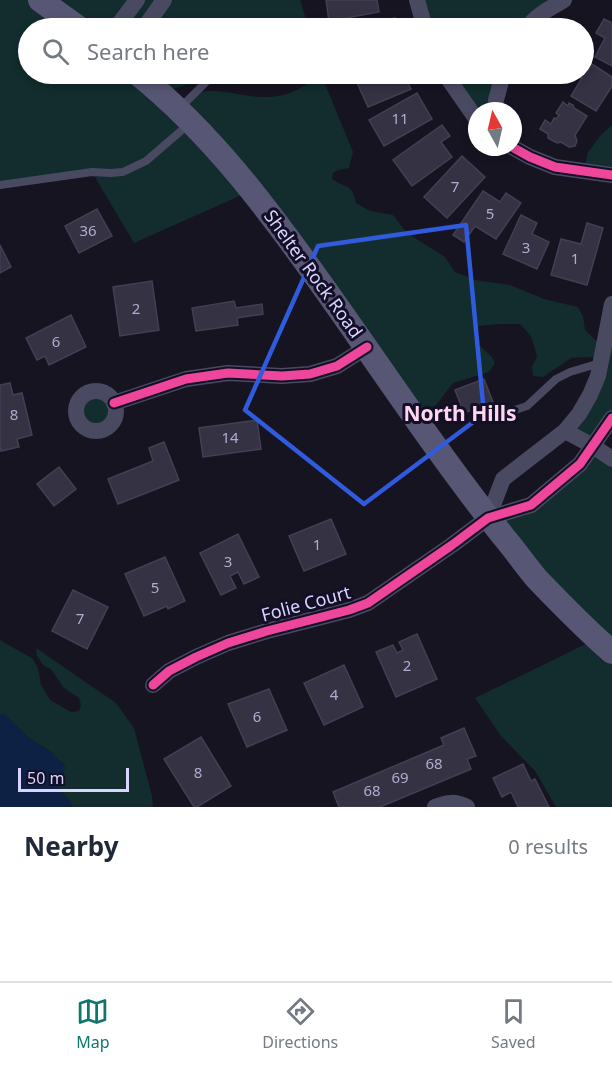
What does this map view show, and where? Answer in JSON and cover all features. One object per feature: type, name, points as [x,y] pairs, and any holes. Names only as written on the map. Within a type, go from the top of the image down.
[{"type":"main road","points":[[40,0],[65,18]]},
{"type":"main road","name":"Shelter Rock Road","points":[[149,84],[186,116],[252,190],[488,518],[537,578],[596,639],[612,652]]},
{"type":"street","points":[[124,18],[137,0]]},
{"type":"street","points":[[151,18],[164,0]]},
{"type":"street","points":[[417,0],[422,18]]},
{"type":"street","points":[[538,18],[564,0]]},
{"type":"street","points":[[452,84],[468,107]]},
{"type":"street","points":[[496,102],[500,84]]},
{"type":"street","points":[[522,153],[555,167],[612,175]]},
{"type":"street","points":[[488,518],[503,479],[565,431],[579,414],[598,376],[612,304]]},
{"type":"street","points":[[114,403],[186,379],[228,373],[282,376],[310,374],[337,366],[367,347]]},
{"type":"street","points":[[488,518],[531,505],[580,464],[612,418]]},
{"type":"street","points":[[565,431],[612,459]]},
{"type":"street","name":"Folie Court","points":[[153,685],[169,671],[228,643],[368,603],[488,518]]},
{"type":"street","points":[[435,807],[458,803],[467,807]]},
{"type":"lane","points":[[0,185],[92,172],[123,172],[146,161],[186,116],[207,84]]},
{"type":"lane","points":[[497,412],[527,406],[556,379],[600,363]]},
{"type":"highlighted area","points":[[466,225],[484,414],[364,504],[245,410],[318,246]]},
{"type":"green space","points":[[0,0],[300,0],[305,18],[18,18],[18,84],[188,84],[162,93],[179,110],[196,93],[206,91],[274,97],[298,90],[306,84],[325,84],[353,152],[349,168],[333,173],[332,179],[351,189],[356,203],[370,211],[393,215],[407,233],[445,257],[455,272],[475,280],[510,285],[544,299],[578,307],[583,316],[585,330],[603,347],[612,304],[612,418],[593,446],[565,431],[601,359],[571,358],[543,377],[533,376],[532,367],[537,356],[531,336],[520,324],[498,324],[479,326],[474,335],[478,344],[495,363],[489,372],[453,383],[421,425],[253,190],[134,243],[92,172],[0,185]]},
{"type":"green space","points":[[417,0],[564,0],[540,18],[422,18]]},
{"type":"green space","points":[[454,84],[501,84],[497,102],[469,102]]},
{"type":"green space","points":[[612,125],[612,175],[584,171],[588,152]]},
{"type":"green space","points":[[96,391],[110,397],[116,411],[110,425],[96,431],[82,425],[76,411],[82,397]]},
{"type":"green space","points":[[593,446],[612,459],[612,807],[556,807],[535,771],[501,736],[475,698],[596,639],[488,518],[531,505]]},
{"type":"green space","points":[[0,640],[33,659],[38,668],[41,685],[50,700],[71,712],[79,711],[81,705],[79,698],[64,688],[51,669],[44,666],[37,656],[36,648],[116,703],[134,728],[153,807],[73,807],[60,790],[60,780],[64,774],[51,752],[30,739],[5,715],[0,714]]},
{"type":"water","points":[[0,714],[5,714],[30,739],[51,752],[65,765],[60,790],[73,807],[0,807]]},
{"type":"building","points":[[326,0],[377,0],[379,12],[346,18],[329,18]]},
{"type":"building","points":[[604,19],[612,23],[612,66],[595,57],[605,38],[596,33]]},
{"type":"building","points":[[594,65],[612,77],[612,86],[596,111],[571,96],[578,84],[594,84]]},
{"type":"building","points":[[358,84],[409,84],[411,89],[368,107]]},
{"type":"building","points":[[417,93],[432,119],[384,146],[369,120]]},
{"type":"building","points":[[563,102],[568,106],[569,103],[573,105],[587,116],[575,135],[577,141],[575,146],[569,147],[561,142],[557,143],[548,138],[548,134],[540,129],[545,120],[551,124],[554,118],[556,119],[559,115],[556,113]]},
{"type":"building","points":[[442,125],[450,136],[441,142],[452,157],[412,186],[393,160]]},
{"type":"building","points":[[462,156],[485,177],[447,218],[424,197]]},
{"type":"building","points":[[483,191],[500,202],[506,193],[521,203],[496,239],[475,226],[464,242],[453,235]]},
{"type":"building","points":[[97,209],[112,236],[79,253],[65,226]]},
{"type":"building","points":[[521,215],[537,223],[532,234],[549,242],[537,269],[503,254]]},
{"type":"building","points":[[587,223],[603,228],[587,285],[551,275],[561,239],[581,244]]},
{"type":"building","points":[[0,245],[11,267],[0,273]]},
{"type":"building","points":[[152,281],[159,330],[120,336],[113,287]]},
{"type":"building","points":[[234,301],[236,308],[262,304],[263,314],[237,318],[238,325],[196,331],[192,308]]},
{"type":"building","points":[[71,315],[86,347],[49,365],[45,356],[37,360],[26,338]]},
{"type":"building","points":[[484,379],[493,402],[464,413],[455,390]]},
{"type":"building","points":[[10,383],[13,395],[22,393],[32,435],[17,439],[19,447],[1,451],[0,385]]},
{"type":"building","points":[[257,420],[261,449],[203,457],[199,428]]},
{"type":"building","points":[[164,442],[179,480],[118,504],[108,479],[153,461],[149,448]]},
{"type":"building","points":[[59,467],[76,489],[54,506],[37,484]]},
{"type":"building","points":[[331,519],[346,554],[304,571],[289,536]]},
{"type":"building","points":[[238,534],[259,577],[244,584],[238,572],[230,576],[236,588],[221,595],[200,553]]},
{"type":"building","points":[[165,557],[185,601],[144,616],[125,574]]},
{"type":"building","points":[[73,590],[108,607],[87,649],[52,631]]},
{"type":"building","points":[[417,634],[437,679],[396,697],[376,652],[393,645],[397,653],[403,650],[399,642]]},
{"type":"building","points":[[344,665],[363,707],[324,725],[304,683]]},
{"type":"building","points":[[269,689],[287,730],[247,747],[228,704]]},
{"type":"building","points":[[464,728],[476,756],[467,759],[471,769],[380,807],[339,807],[333,792],[444,745],[441,738]]},
{"type":"building","points":[[201,737],[231,786],[194,807],[164,759]]},
{"type":"building","points":[[523,764],[531,781],[535,779],[549,807],[518,807],[511,792],[502,797],[493,778]]},
{"type":"cycle path","points":[[522,153],[555,167],[612,175]]},
{"type":"cycle path","points":[[114,403],[186,379],[228,373],[282,376],[310,374],[337,366],[367,347]]},
{"type":"cycle path","points":[[153,685],[169,671],[228,643],[368,603],[488,518],[531,505],[580,464],[612,418]]},
{"type":"district","name":"North Hills","points":[[460,414]]}]
